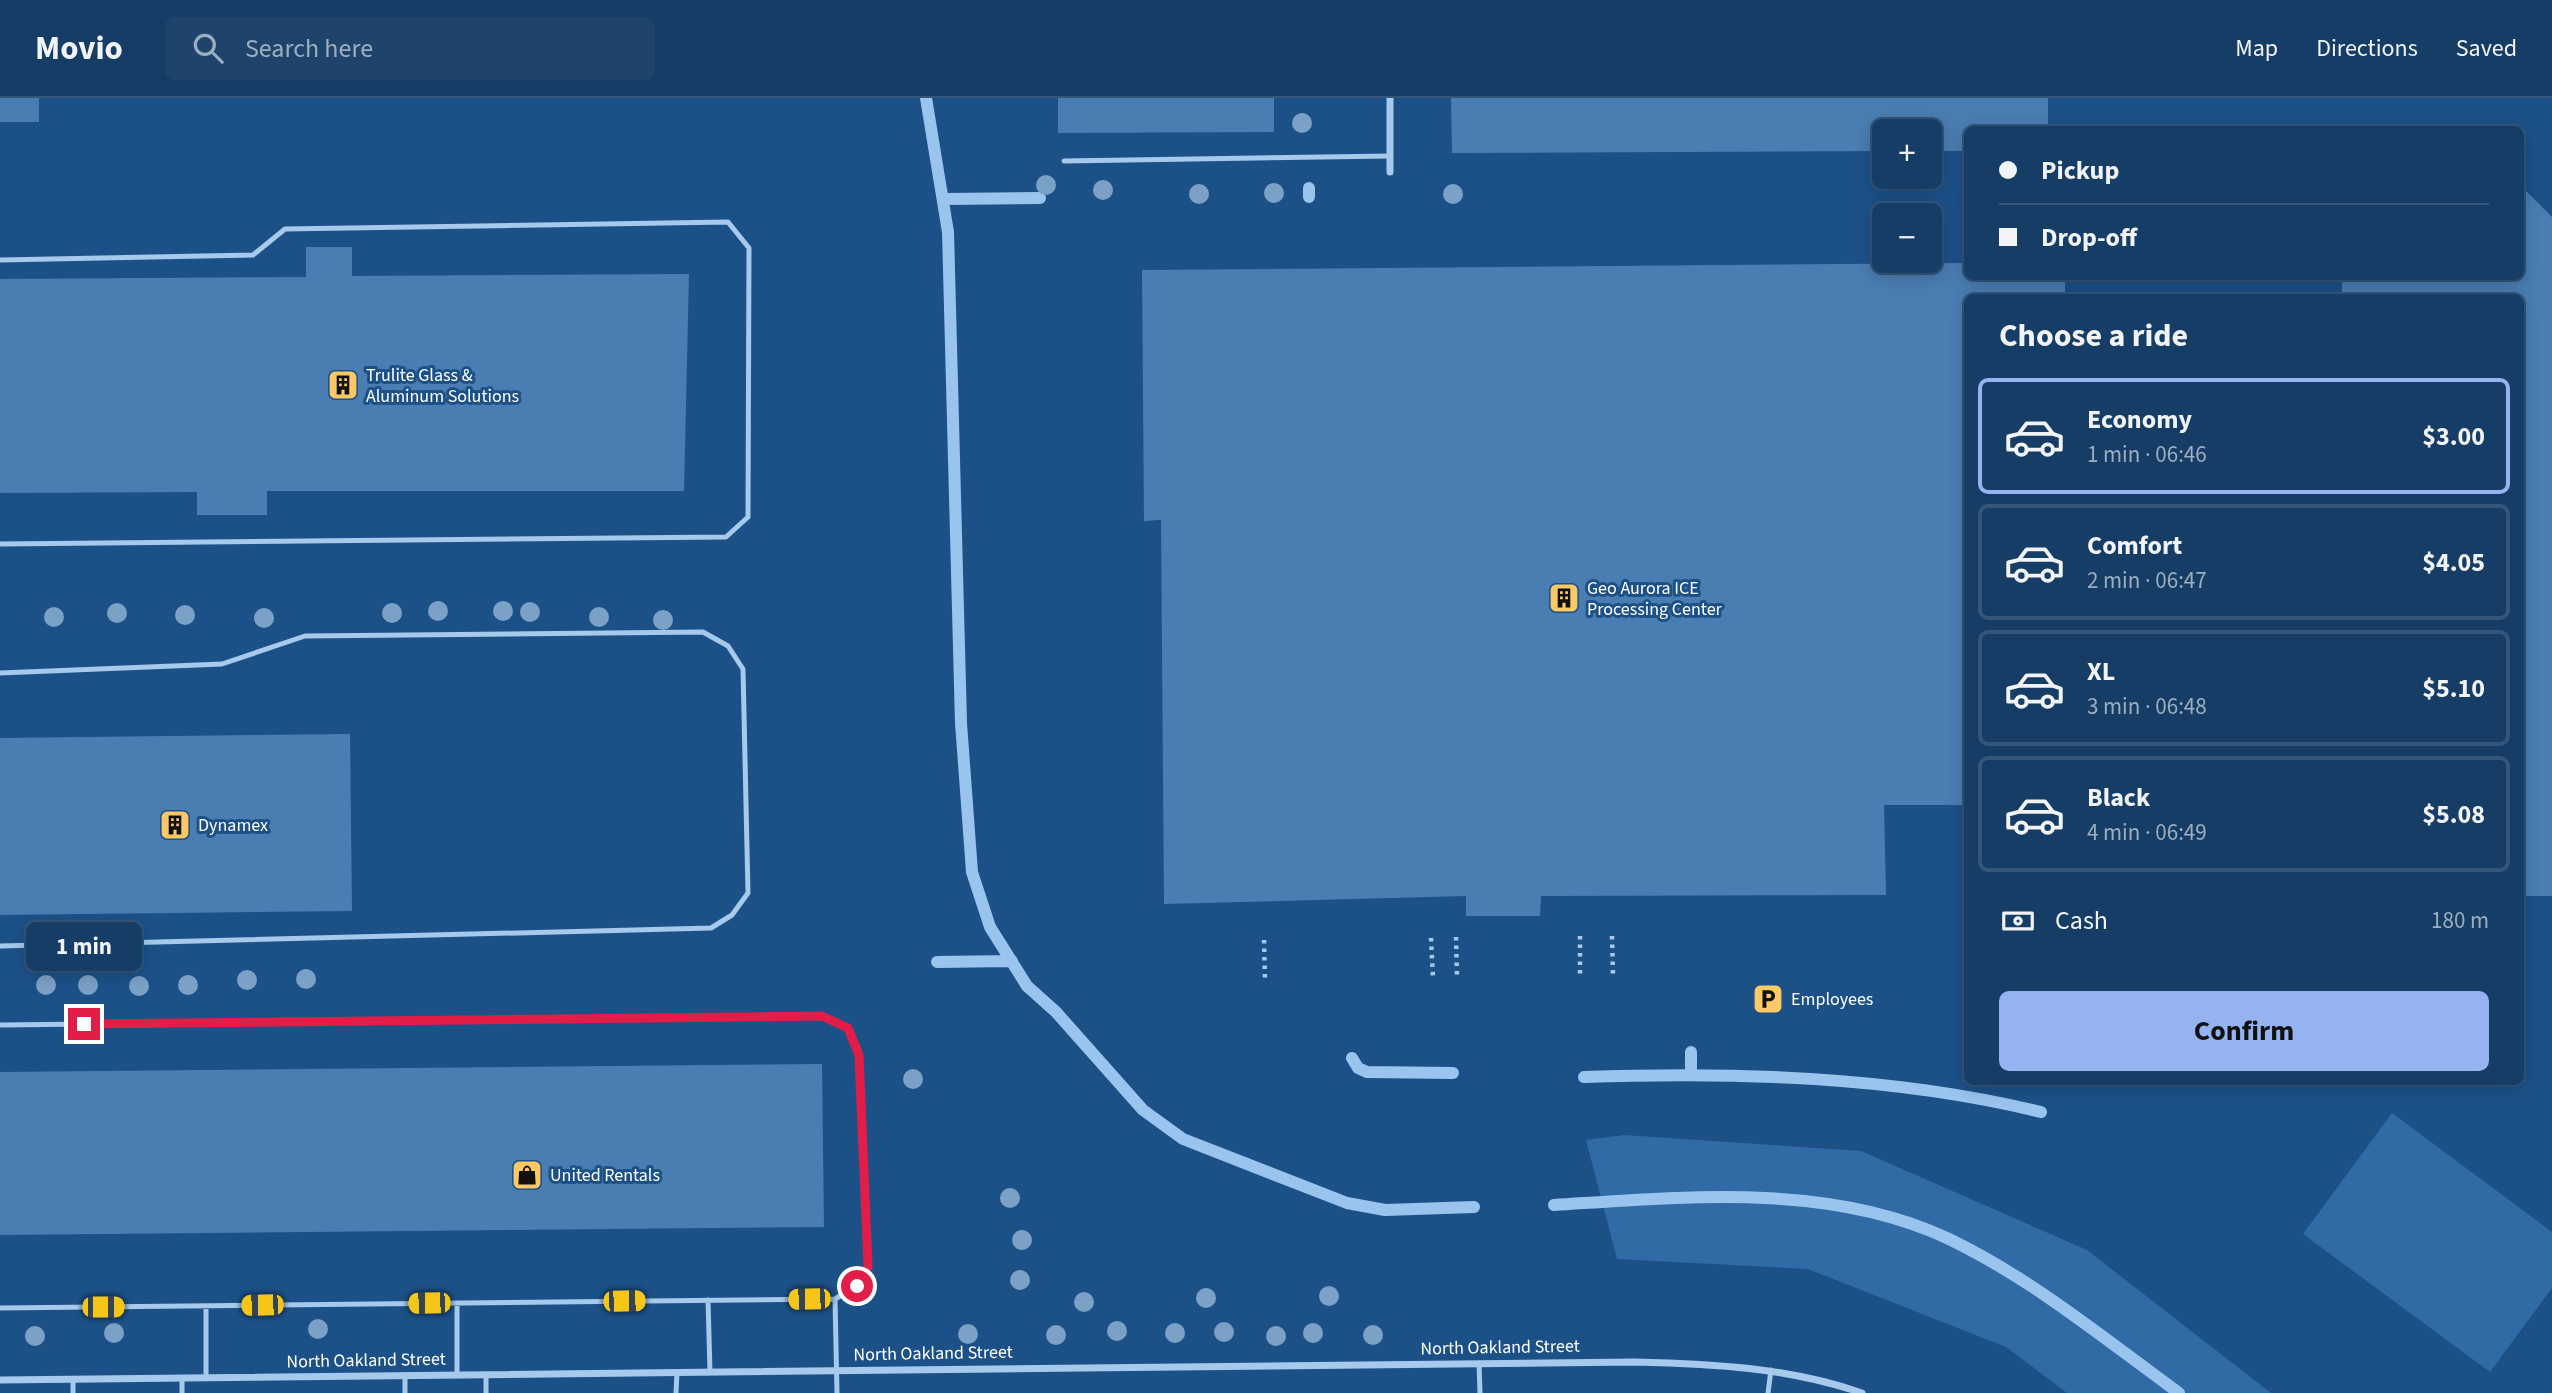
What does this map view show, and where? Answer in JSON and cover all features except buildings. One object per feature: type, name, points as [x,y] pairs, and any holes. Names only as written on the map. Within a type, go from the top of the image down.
[{"type":"street","points":[[1390,98],[1390,172]]},
{"type":"street","name":"North Oakland Street","points":[[0,1380],[1479,1363],[1701,1363],[1771,1370],[1862,1393]]},
{"type":"lane","points":[[1064,161],[1390,156]]},
{"type":"lane","points":[[0,260],[253,255],[285,229],[728,222],[749,248],[748,517],[726,537],[0,544]]},
{"type":"lane","points":[[0,673],[222,664],[305,636],[703,632],[728,646],[743,669],[748,893],[732,915],[711,928],[0,946]]},
{"type":"lane","points":[[0,1025],[822,1016],[848,1028],[859,1055],[868,1267],[857,1286],[835,1299],[0,1308]]},
{"type":"lane","points":[[835,1299],[837,1393]]},
{"type":"lane","points":[[708,1300],[710,1372]]},
{"type":"lane","points":[[457,1303],[457,1375]]},
{"type":"lane","points":[[206,1306],[206,1378]]},
{"type":"lane","points":[[1479,1363],[1480,1393]]},
{"type":"lane","points":[[1768,1393],[1771,1370]]},
{"type":"lane","points":[[676,1393],[677,1372]]},
{"type":"lane","points":[[405,1375],[405,1393]]},
{"type":"lane","points":[[486,1375],[486,1393]]},
{"type":"lane","points":[[182,1378],[182,1393]]},
{"type":"lane","points":[[73,1379],[73,1393]]},
{"type":"path","points":[[1580,936],[1580,976]]},
{"type":"path","points":[[1612,936],[1613,976]]},
{"type":"path","points":[[1456,937],[1457,978]]},
{"type":"path","points":[[1431,938],[1433,978]]},
{"type":"path","points":[[1264,940],[1265,980]]},
{"type":"shaded area","points":[[2392,1113],[2552,1232],[2552,1288],[2490,1372],[2303,1234]]},
{"type":"shaded area","points":[[1624,1135],[1861,1151],[2087,1250],[2271,1393],[2067,1393],[2006,1347],[1808,1269],[1617,1259],[1586,1140]]},
{"type":"waterway","points":[[926,98],[948,232],[961,723],[972,872],[990,927],[1027,986],[1056,1012],[1143,1110],[1183,1139],[1347,1203],[1385,1210],[1474,1207]]},
{"type":"waterway","points":[[1309,188],[1309,197]]},
{"type":"waterway","points":[[944,199],[1040,198]]},
{"type":"waterway","points":[[937,962],[1012,961]]},
{"type":"waterway","points":[[1691,1052],[1691,1073]]},
{"type":"waterway","points":[[1352,1058],[1358,1068],[1367,1072],[1453,1073]]},
{"type":"waterway","points":[[1584,1077],[1699,1075],[1814,1079],[1929,1091],[2041,1112]]},
{"type":"waterway","points":[[1554,1205],[1704,1197],[1755,1198],[1805,1201],[1855,1209],[1903,1221],[1949,1239],[2010,1272],[2179,1393]]},
{"type":"place","name":"Trulite Glass & Aluminum Solutions","points":[[343,385]]},
{"type":"place","name":"Geo Aurora ICE Processing Center","points":[[1564,598]]},
{"type":"place","name":"Dynamex","points":[[175,825]]},
{"type":"place","name":"Employees","points":[[1768,999]]},
{"type":"place","name":"United Rentals","points":[[527,1175]]},
{"type":"route","points":[[84,1024],[822,1016],[848,1028],[859,1055],[868,1267],[857,1286]]}]
